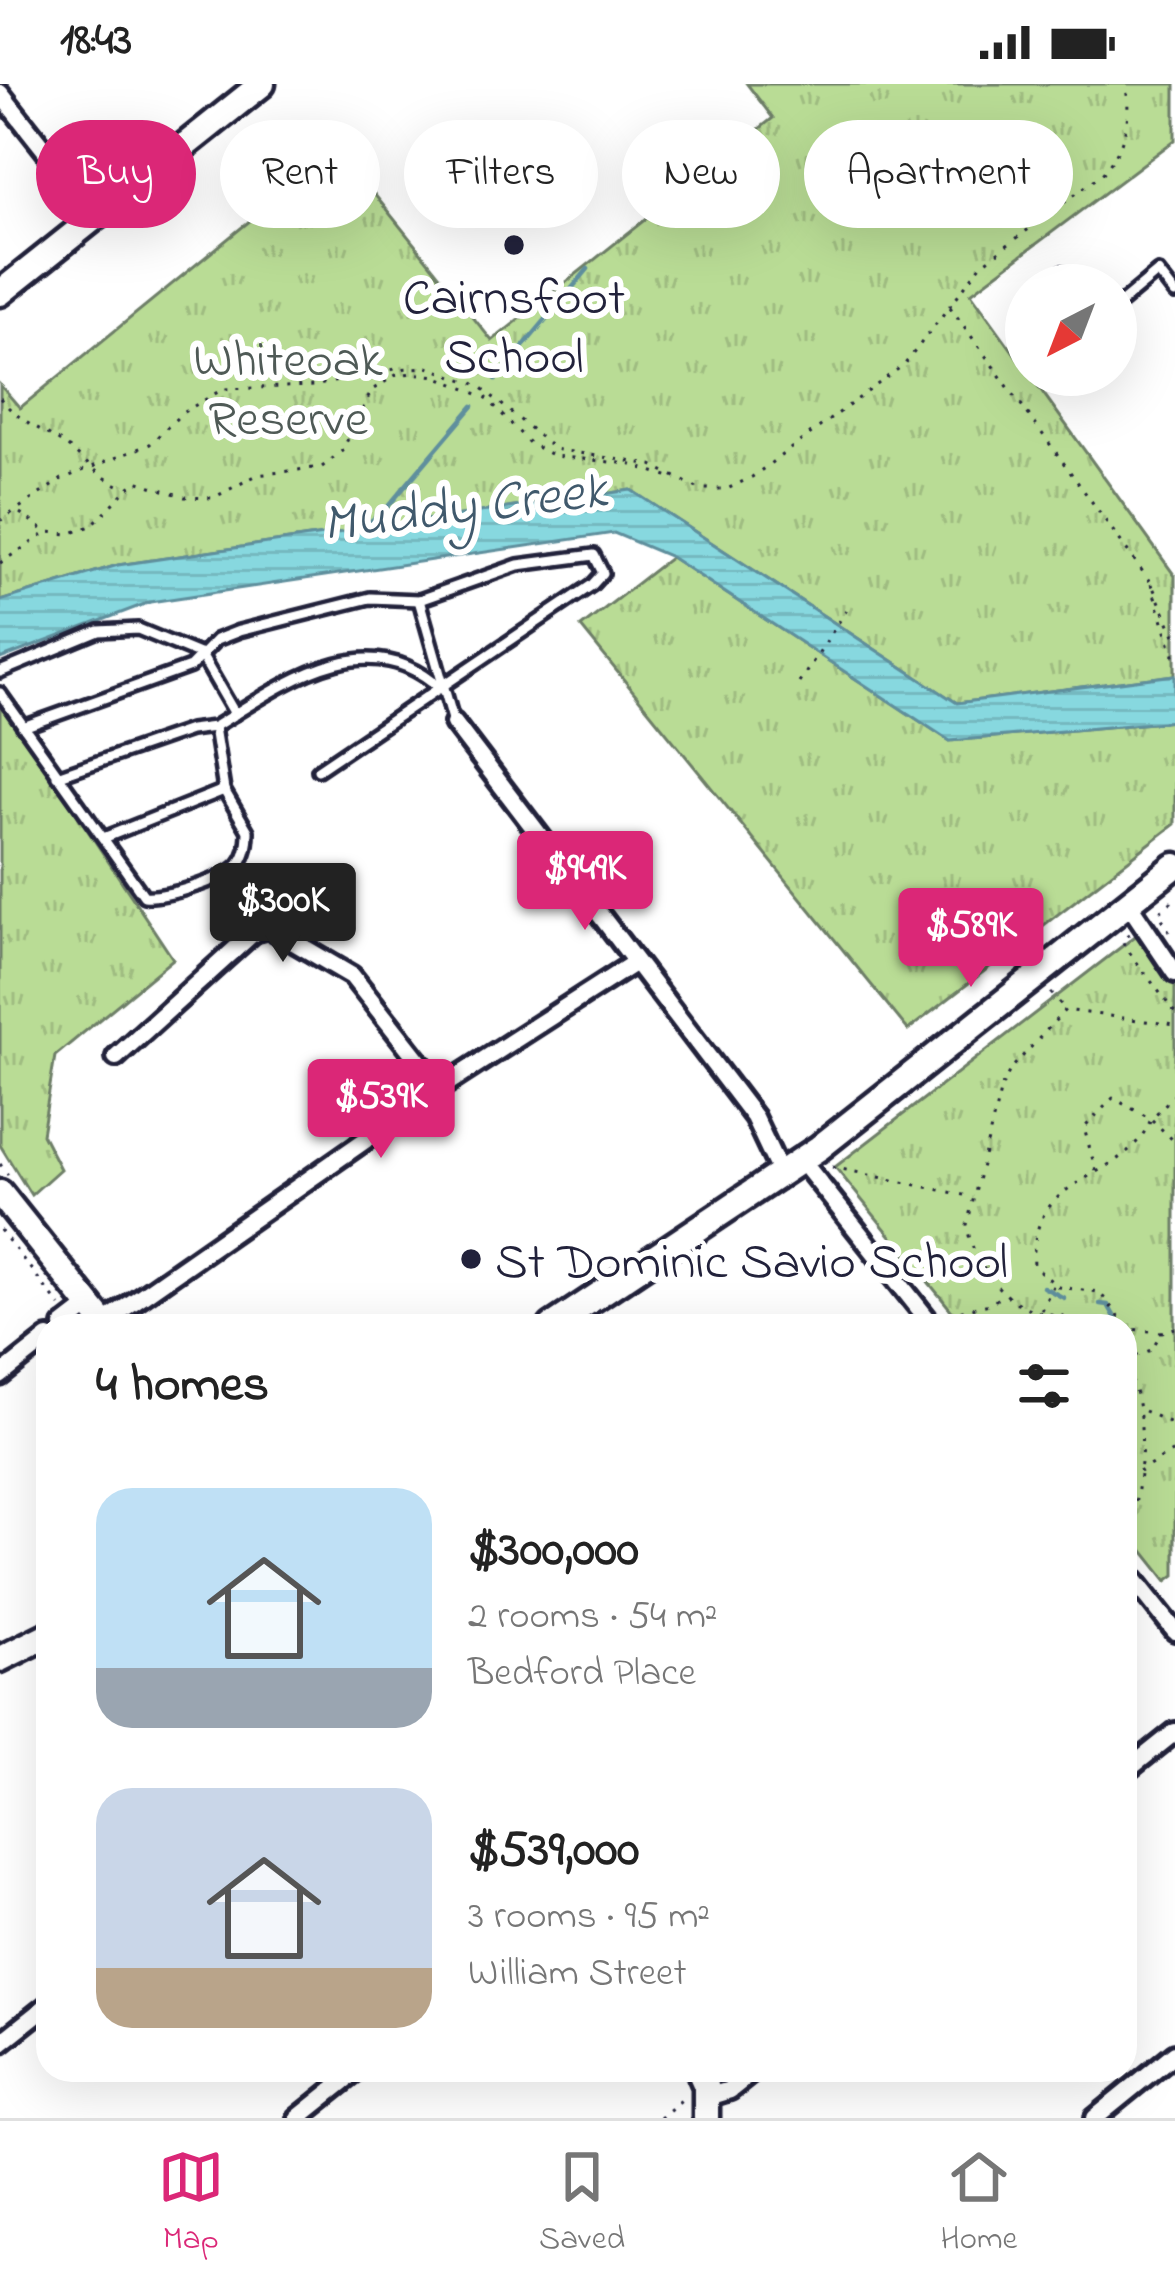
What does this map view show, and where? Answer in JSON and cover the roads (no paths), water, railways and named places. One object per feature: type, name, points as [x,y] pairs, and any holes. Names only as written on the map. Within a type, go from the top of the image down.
[{"type":"main road","points":[[196,137],[262,84]]},
{"type":"main road","points":[[0,293],[82,228]]},
{"type":"main road","points":[[570,1314],[792,1168],[1175,866]]},
{"type":"main road","points":[[0,1193],[82,1314]]},
{"type":"main road","points":[[0,1659],[36,1641]]},
{"type":"street","points":[[0,93],[36,139]]},
{"type":"street","points":[[454,723],[615,928],[634,963],[792,1168],[922,1314]]},
{"type":"street","points":[[1128,903],[1175,973]]},
{"type":"street","points":[[116,1057],[254,932],[270,928],[352,976],[440,1088]]},
{"type":"street","points":[[95,1314],[634,963]]},
{"type":"street","points":[[0,1376],[36,1348]]},
{"type":"street","points":[[1137,1583],[1175,1631]]},
{"type":"street","points":[[1137,1762],[1175,1732]]},
{"type":"street","points":[[0,2043],[36,2014]]},
{"type":"street","points":[[1095,2118],[1175,2053]]},
{"type":"street","points":[[298,2118],[343,2082]]},
{"type":"street","points":[[700,2094],[730,2090],[740,2082]]},
{"type":"lane","points":[[1137,290],[1158,272],[1175,294]]},
{"type":"lane","points":[[23,728],[190,667],[216,640],[238,631],[370,598],[419,600],[518,565],[594,555],[600,561],[603,572],[592,585],[318,770]]},
{"type":"lane","points":[[419,600],[454,723]]},
{"type":"lane","points":[[0,672],[99,631],[138,629],[201,655],[235,714]]},
{"type":"lane","points":[[57,776],[190,730],[214,727],[350,656],[393,658],[419,668],[441,688]]},
{"type":"lane","points":[[0,694],[106,837],[135,891],[144,896],[236,867],[248,845],[248,831],[224,790],[214,727]]},
{"type":"lane","points":[[106,837],[224,790]]},
{"type":"water","points":[[631,490],[957,703],[1175,675],[1175,721],[950,741],[671,557],[614,533],[150,602],[0,659],[0,601],[118,565]]},
{"type":"waterway","points":[[496,379],[588,269]]},
{"type":"waterway","name":"Muddy Creek","points":[[355,533],[385,510],[473,406]]},
{"type":"waterway","points":[[1043,1287],[1064,1298]]},
{"type":"waterway","points":[[1100,1304],[1108,1305],[1113,1314]]},
{"type":"place","name":"Cairnsfoot School","points":[[514,245]]},
{"type":"place","name":"St Dominic Savio School","points":[[471,1259]]},
{"type":"park label","name":"Whiteoak Reserve","points":[[288,386]]}]
